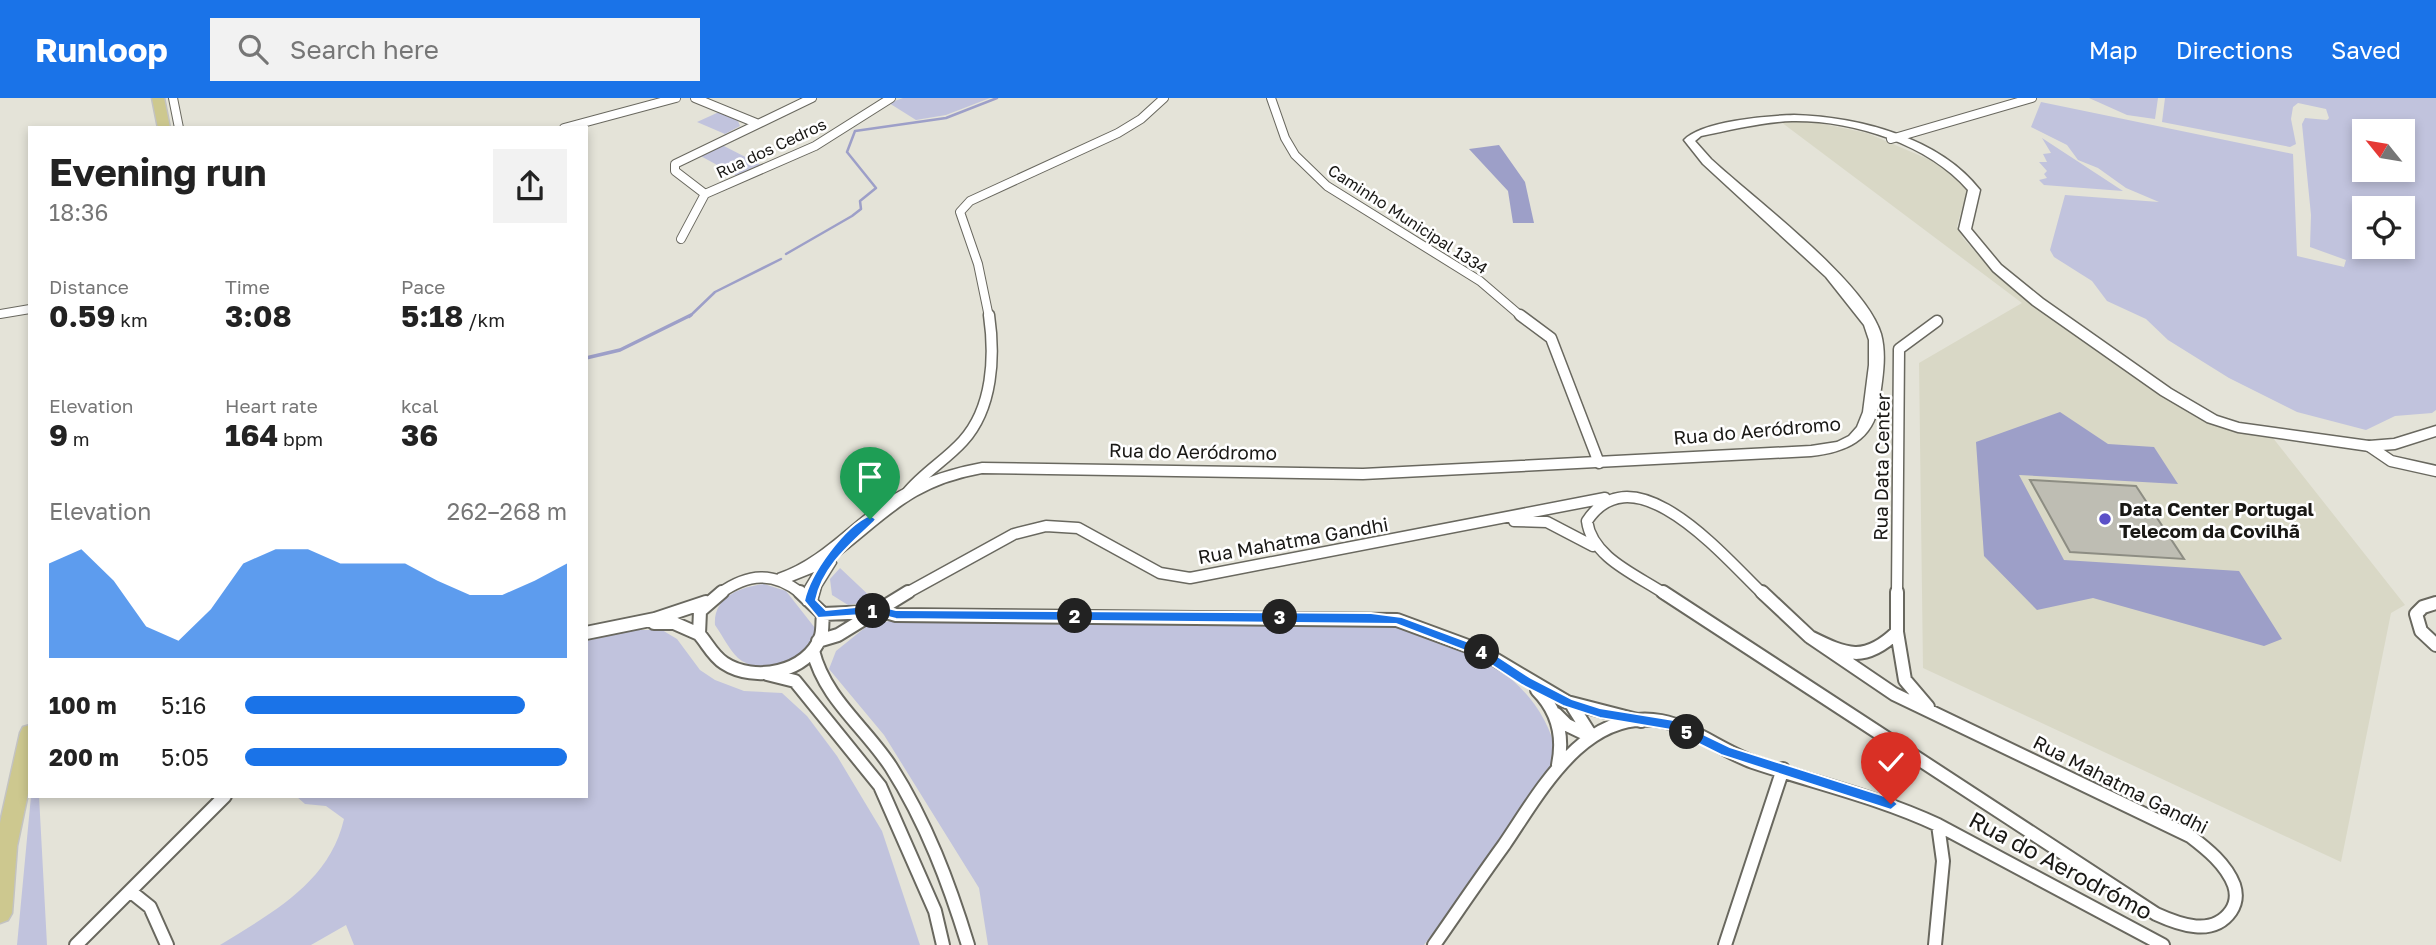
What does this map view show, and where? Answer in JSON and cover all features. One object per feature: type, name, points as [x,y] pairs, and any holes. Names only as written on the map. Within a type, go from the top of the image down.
[{"type":"main road","points":[[159,98],[164,126]]},
{"type":"main road","name":"Rua do Aeródromo","points":[[784,578],[816,567],[870,519],[907,493],[940,477],[982,468],[1363,474],[1825,449],[1853,442],[1862,434],[1872,411],[1875,342],[1871,326],[1851,298],[1794,239],[1718,172],[1689,140],[1698,133],[1793,118],[1824,120],[1891,138],[1930,154],[1964,176],[1974,190],[1965,229],[1980,250],[2020,288],[2188,406],[2212,419],[2238,427],[2369,446]]},
{"type":"main road","points":[[2369,446],[2395,444],[2436,431]]},
{"type":"main road","points":[[810,601],[813,587],[832,555]]},
{"type":"main road","points":[[0,913],[6,846],[28,742]]},
{"type":"street","points":[[173,98],[179,126]]},
{"type":"street","points":[[571,126],[655,101],[676,98]]},
{"type":"street","points":[[695,98],[755,123]]},
{"type":"street","points":[[705,194],[675,171],[675,164],[684,157],[812,98]]},
{"type":"street","name":"Rua dos Cedros","points":[[681,239],[705,194],[815,146],[891,98]]},
{"type":"street","points":[[907,493],[919,475],[968,435],[986,400],[991,376],[993,342],[979,274],[960,212],[963,207],[1118,133],[1164,98]]},
{"type":"street","name":"Caminho Municipal 1334","points":[[1272,98],[1284,138],[1295,155],[1316,177],[1351,202],[1423,243],[1480,281],[1502,303],[1550,338],[1599,463]]},
{"type":"street","points":[[1891,138],[2032,98]]},
{"type":"street","points":[[0,314],[28,309]]},
{"type":"street","name":"Rua Data Center","points":[[1937,321],[1899,349],[1896,632],[1905,680],[1919,699],[1938,716]]},
{"type":"street","points":[[2369,446],[2374,453],[2392,461],[2436,471]]},
{"type":"street","points":[[1597,548],[1586,528],[1587,521],[1596,507],[1612,498]]},
{"type":"street","name":"Rua Mahatma Gandhi","points":[[815,646],[1014,534],[1046,526],[1078,527],[1160,573],[1190,578],[1612,498],[1639,498],[1659,503],[1676,513],[1810,637],[1883,688],[2190,836],[2210,850],[2228,872],[2236,892],[2234,909],[2222,920],[2202,928],[2179,923],[2156,913],[2104,882],[1597,548],[1547,522],[1500,520]]},
{"type":"street","points":[[699,634],[700,611],[720,591],[743,579],[764,575],[784,578],[823,614],[815,646],[816,671],[890,765],[944,866],[968,945]]},
{"type":"street","points":[[588,633],[682,611],[712,600]]},
{"type":"street","points":[[2436,603],[2423,607],[2416,614],[2421,631],[2436,645]]},
{"type":"street","points":[[874,611],[896,615],[1345,617],[1397,620],[1481,651],[1527,681],[1543,695],[1553,712],[1561,738],[1558,767]]},
{"type":"street","name":"Rua Mahatma Gandhi","points":[[823,614],[874,611]]},
{"type":"street","points":[[627,625],[674,624],[699,634],[723,662],[745,673],[761,673],[795,666],[815,646]]},
{"type":"street","points":[[1810,637],[1837,651],[1865,654],[1883,648],[1896,632]]},
{"type":"street","points":[[761,673],[795,681],[810,696],[880,786],[935,911],[943,945]]},
{"type":"street","name":"Rua do Aerodrómo","points":[[1527,681],[1567,702],[1600,713],[1674,725],[1726,751],[1891,804],[1938,825],[2163,945]]},
{"type":"street","points":[[1567,702],[1580,714],[1592,737]]},
{"type":"street","points":[[1553,712],[1567,725],[1592,737]]},
{"type":"street","points":[[1434,945],[1558,767],[1592,737],[1614,727],[1642,721]]},
{"type":"street","points":[[1725,945],[1783,769]]},
{"type":"street","points":[[76,945],[223,798]]},
{"type":"street","points":[[1935,945],[1943,861],[1938,825]]},
{"type":"street","points":[[130,891],[149,907],[167,945]]},
{"type":"shaded area","points":[[903,98],[990,98],[946,115],[916,120],[889,103]]},
{"type":"shaded area","points":[[2089,98],[2158,98],[2155,119],[2127,115]]},
{"type":"shaded area","points":[[2165,98],[2436,98],[2436,410],[2432,413],[2395,416],[2366,430],[2297,412],[2229,378],[2168,340],[2146,319],[2107,301],[2092,281],[2054,257],[2050,250],[2065,195],[2159,202],[2126,188],[2098,168],[2078,160],[2067,145],[2031,127],[2041,102],[2293,154],[2297,256],[2344,267],[2346,260],[2310,247],[2311,215],[2302,124],[2305,118],[2327,120],[2329,118],[2326,109],[2298,103],[2293,107],[2291,119],[2296,144],[2290,147],[2162,122]]},
{"type":"shaded area","points":[[719,112],[738,121],[740,126],[725,134],[697,122]]},
{"type":"shaded area","points":[[1809,121],[1867,133],[1949,168],[1952,177],[1963,182],[1967,191],[1957,226],[1963,238],[1985,263],[2045,313],[2184,409],[2273,438],[2405,605],[2391,613],[2341,862],[1923,668],[1919,363],[2022,303],[1781,122]]},
{"type":"shaded area","points":[[2042,138],[2123,191],[2044,185],[2039,180],[2047,178],[2044,174],[2047,171],[2039,162],[2047,162],[2043,154],[2051,153]]},
{"type":"shaded area","points":[[720,144],[763,166],[739,177],[697,154]]},
{"type":"shaded area","points":[[1499,145],[1525,182],[1534,223],[1513,223],[1508,191],[1469,149]]},
{"type":"shaded area","points":[[2060,412],[2108,444],[2154,447],[2178,484],[2019,475],[2064,560],[2239,571],[2282,639],[2264,646],[2093,598],[2037,610],[1984,556],[1976,442]]},
{"type":"shaded area","points":[[840,568],[875,601],[848,605],[832,595],[830,579]]},
{"type":"shaded area","points":[[764,584],[786,591],[815,628],[813,639],[798,657],[788,663],[764,667],[738,658],[715,625],[718,607],[730,595]]},
{"type":"shaded area","points":[[906,613],[1312,621],[1404,629],[1459,646],[1508,677],[1534,703],[1544,719],[1557,755],[1524,810],[1424,945],[988,945],[979,888],[884,735],[829,669],[836,651],[877,618],[886,622]]},
{"type":"shaded area","points":[[634,630],[662,630],[677,639],[700,670],[715,680],[744,691],[782,693],[807,716],[837,756],[882,831],[920,945],[354,945],[346,925],[311,945],[220,945],[279,908],[296,894],[326,861],[337,841],[344,819],[326,806],[305,804],[298,798],[588,798],[588,641]]},
{"type":"shaded area","points":[[31,798],[39,798],[47,945],[17,945]]},
{"type":"building","name":"Data Center Portugal Telecom da Covilhã","points":[[2030,480],[2136,486],[2184,559],[2070,552]]},
{"type":"waterway","points":[[786,254],[852,216],[861,209],[860,201],[876,188],[847,152],[855,131],[946,118],[997,98]]},
{"type":"waterway","points":[[689,317],[715,292],[781,259]]},
{"type":"waterway","points":[[588,358],[620,350],[691,315]]},
{"type":"place","name":"Data Center Portugal Telecom da Covilhã","points":[[2105,519]]},
{"type":"route","points":[[870,519],[832,555],[813,587],[810,601],[823,614],[872,612],[876,609],[896,615],[1371,617],[1397,620],[1481,651],[1527,681],[1567,702],[1600,713],[1674,725],[1726,751],[1891,804]]}]
